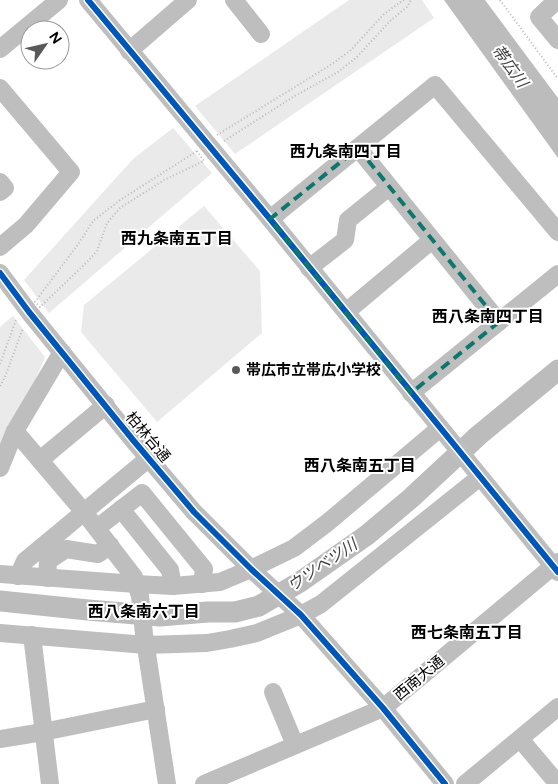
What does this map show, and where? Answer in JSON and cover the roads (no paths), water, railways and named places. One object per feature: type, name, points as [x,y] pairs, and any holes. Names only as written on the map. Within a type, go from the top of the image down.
[{"type":"street","points":[[0,48],[59,0]]},
{"type":"street","points":[[88,0],[556,567]]},
{"type":"street","points":[[129,51],[188,0]]},
{"type":"street","points":[[234,0],[262,34]]},
{"type":"street","points":[[558,0],[539,17],[558,40]]},
{"type":"street","points":[[270,219],[435,85],[558,232]]},
{"type":"street","points":[[0,88],[71,172],[26,225],[0,246]]},
{"type":"street","points":[[358,148],[498,322]]},
{"type":"street","points":[[0,182],[5,188],[0,192]]},
{"type":"street","points":[[309,268],[345,240],[348,220],[389,187]]},
{"type":"street","points":[[346,312],[432,240]]},
{"type":"street","points":[[411,393],[558,274]]},
{"type":"street","name":"柏林台通","points":[[3,284],[62,352],[194,512],[296,610],[383,708],[445,784]]},
{"type":"street","points":[[0,468],[15,431],[62,352]]},
{"type":"street","points":[[40,460],[106,405]]},
{"type":"street","points":[[15,431],[84,512],[134,577],[138,590],[167,784]]},
{"type":"street","points":[[0,574],[138,590],[220,582],[256,573],[294,548],[444,433]]},
{"type":"street","points":[[18,576],[25,561],[149,458]]},
{"type":"street","points":[[0,632],[32,636],[145,639],[207,643],[257,633],[296,610],[321,604],[475,471]]},
{"type":"street","points":[[97,528],[142,493],[204,569],[202,584]]},
{"type":"street","points":[[121,509],[170,570],[173,586]]},
{"type":"street","points":[[47,578],[48,561],[66,549],[98,554],[110,545]]},
{"type":"street","name":"西南大通","points":[[204,784],[383,708],[556,567]]},
{"type":"street","points":[[32,636],[50,784]]},
{"type":"street","points":[[273,692],[295,745]]},
{"type":"street","points":[[465,784],[558,707]]},
{"type":"street","points":[[0,739],[156,709]]},
{"type":"street","points":[[520,739],[555,781]]},
{"type":"water","name":"帯広川","points":[[444,0],[485,0],[558,98],[558,158]]},
{"type":"waterway","name":"ウツベツ川","points":[[0,601],[160,616],[235,612],[259,606],[300,582],[367,535],[410,499],[479,435],[558,370]]},
{"type":"place","name":"帯広市立帯広小学校","points":[[236,370]]},
{"type":"district","name":"西九条南四丁目","points":[[346,151]]},
{"type":"district","name":"西九条南五丁目","points":[[177,238]]},
{"type":"district","name":"西八条南四丁目","points":[[488,316]]},
{"type":"district","name":"西八条南五丁目","points":[[360,465]]},
{"type":"district","name":"西八条南六丁目","points":[[144,611]]},
{"type":"district","name":"西七条南五丁目","points":[[467,632]]}]
